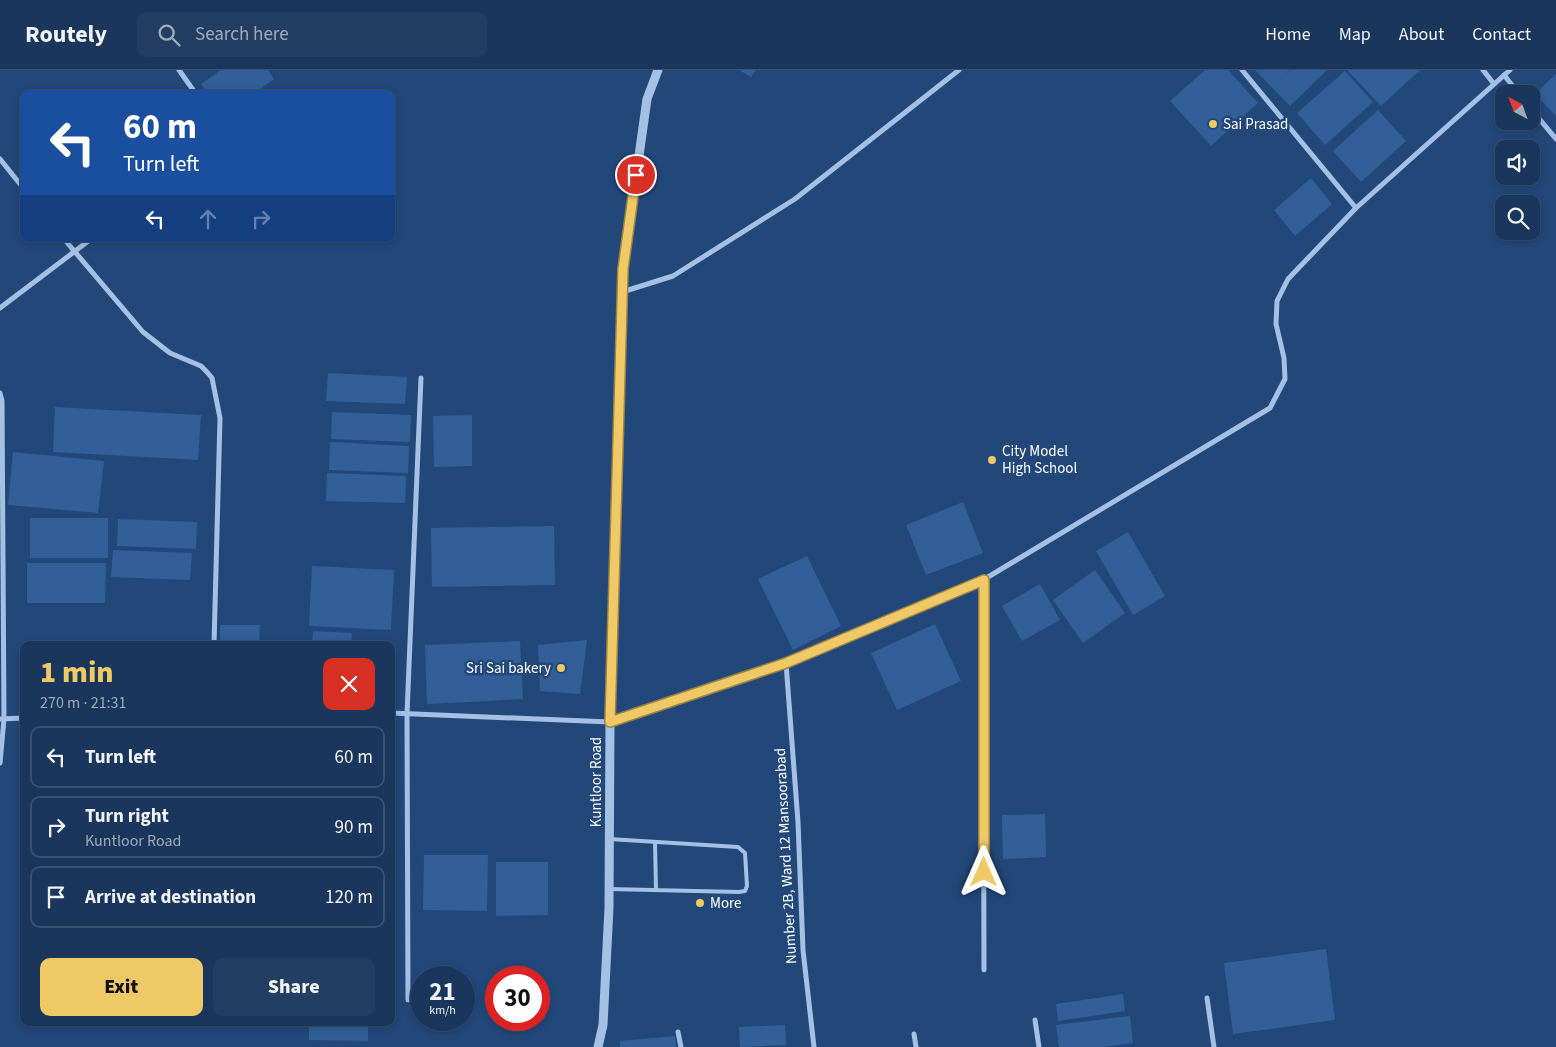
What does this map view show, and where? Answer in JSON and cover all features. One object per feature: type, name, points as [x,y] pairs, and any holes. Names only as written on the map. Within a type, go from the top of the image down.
[{"type":"street","points":[[178,70],[193,90]]},
{"type":"street","name":"Kuntloor Road","points":[[598,1047],[603,1025],[609,889],[610,722],[623,269],[647,100],[658,70]]},
{"type":"street","points":[[622,292],[673,276],[795,198],[959,70]]},
{"type":"street","points":[[1242,70],[1356,208]]},
{"type":"street","points":[[1483,70],[1494,84]]},
{"type":"street","points":[[395,713],[610,722],[786,663],[984,580],[1270,408],[1285,379],[1284,358],[1276,324],[1277,301],[1288,279],[1356,208],[1510,70]]},
{"type":"street","points":[[1504,75],[1512,85]]},
{"type":"street","points":[[1540,120],[1556,139]]},
{"type":"street","points":[[0,159],[20,184]]},
{"type":"street","points":[[66,242],[143,332],[170,353],[201,366],[212,378],[220,418],[214,641]]},
{"type":"street","points":[[0,308],[88,242]]},
{"type":"street","points":[[408,1000],[406,714],[421,378]]},
{"type":"street","points":[[0,394],[2,401],[2,719],[0,763]]},
{"type":"street","points":[[984,580],[984,970]]},
{"type":"street","name":"Number 2B, Ward 12 Mansoorabad","points":[[786,663],[798,813],[803,950],[814,1047]]},
{"type":"street","points":[[2,719],[20,718]]},
{"type":"street","points":[[1207,998],[1214,1047]]},
{"type":"street","points":[[1035,1020],[1038,1047]]},
{"type":"street","points":[[678,1032],[681,1047]]},
{"type":"street","points":[[914,1034],[916,1047]]},
{"type":"lane","points":[[609,839],[738,847],[745,853],[747,886],[745,891],[739,892],[609,889]]},
{"type":"lane","points":[[655,842],[656,890]]},
{"type":"building","points":[[221,70],[268,70],[274,79],[259,90],[205,90],[201,84]]},
{"type":"building","points":[[739,70],[756,70],[751,77]]},
{"type":"building","name":"Sai Prasad","points":[[1205,70],[1228,70],[1258,103],[1211,146],[1170,101]]},
{"type":"building","points":[[1255,70],[1290,70],[1285,75],[1291,70],[1327,70],[1290,106]]},
{"type":"building","points":[[1347,70],[1420,70],[1381,106]]},
{"type":"building","points":[[1345,71],[1373,102],[1325,145],[1297,113]]},
{"type":"building","points":[[1556,74],[1556,116],[1540,99],[1540,89]]},
{"type":"building","points":[[1378,110],[1406,141],[1361,182],[1333,151]]},
{"type":"building","points":[[1311,178],[1332,204],[1295,236],[1274,210]]},
{"type":"building","points":[[328,373],[407,377],[405,404],[326,401]]},
{"type":"building","points":[[55,407],[201,415],[198,460],[53,452]]},
{"type":"building","points":[[332,412],[411,415],[410,442],[331,439]]},
{"type":"building","points":[[472,415],[472,466],[434,467],[433,416]]},
{"type":"building","points":[[330,442],[409,446],[408,473],[329,470]]},
{"type":"building","points":[[13,452],[104,461],[98,513],[8,505]]},
{"type":"building","points":[[327,473],[406,476],[405,503],[326,501]]},
{"type":"building","points":[[963,502],[983,553],[926,575],[906,525]]},
{"type":"building","points":[[30,518],[108,518],[108,558],[30,558]]},
{"type":"building","points":[[118,519],[197,522],[196,549],[117,546]]},
{"type":"building","points":[[554,526],[555,585],[432,587],[431,528]]},
{"type":"building","points":[[1128,532],[1165,596],[1133,615],[1096,551]]},
{"type":"building","points":[[113,550],[192,553],[190,580],[111,577]]},
{"type":"building","points":[[807,556],[841,626],[793,650],[758,579]]},
{"type":"building","points":[[27,563],[106,563],[105,603],[27,603]]},
{"type":"building","points":[[312,566],[394,570],[391,630],[309,626]]},
{"type":"building","points":[[1095,570],[1125,613],[1083,643],[1053,600]]},
{"type":"building","points":[[1040,584],[1060,620],[1022,641],[1002,606]]},
{"type":"building","points":[[935,624],[961,681],[897,710],[871,653]]},
{"type":"building","points":[[220,625],[260,625],[259,641],[220,641]]},
{"type":"building","points":[[313,631],[352,633],[351,641],[312,641]]},
{"type":"building","name":"Sri Sai bakery","points":[[587,640],[580,694],[540,691],[538,645]]},
{"type":"building","points":[[520,641],[523,699],[427,704],[425,645]]},
{"type":"building","points":[[1045,814],[1046,857],[1003,859],[1002,815]]},
{"type":"building","points":[[424,855],[488,855],[487,911],[423,910]]},
{"type":"building","points":[[496,862],[548,862],[548,915],[496,916]]},
{"type":"building","points":[[1326,949],[1335,1020],[1233,1034],[1224,963]]},
{"type":"building","points":[[1123,994],[1125,1011],[1058,1021],[1056,1004]]},
{"type":"building","points":[[1130,1016],[1133,1043],[1103,1047],[1059,1047],[1056,1025]]},
{"type":"building","points":[[785,1025],[786,1045],[740,1047],[739,1027]]},
{"type":"building","points":[[309,1026],[368,1026],[368,1041],[309,1040]]},
{"type":"building","points":[[675,1036],[676,1047],[620,1047],[620,1041]]},
{"type":"place","name":"Sai Prasad","points":[[1213,124]]},
{"type":"place","name":"City Model High School","points":[[992,460]]},
{"type":"place","name":"Sri Sai bakery","points":[[561,668]]},
{"type":"place","name":"More","points":[[700,903]]},
{"type":"route","points":[[636,175],[623,269],[610,722],[786,663],[984,580],[984,872]]}]
